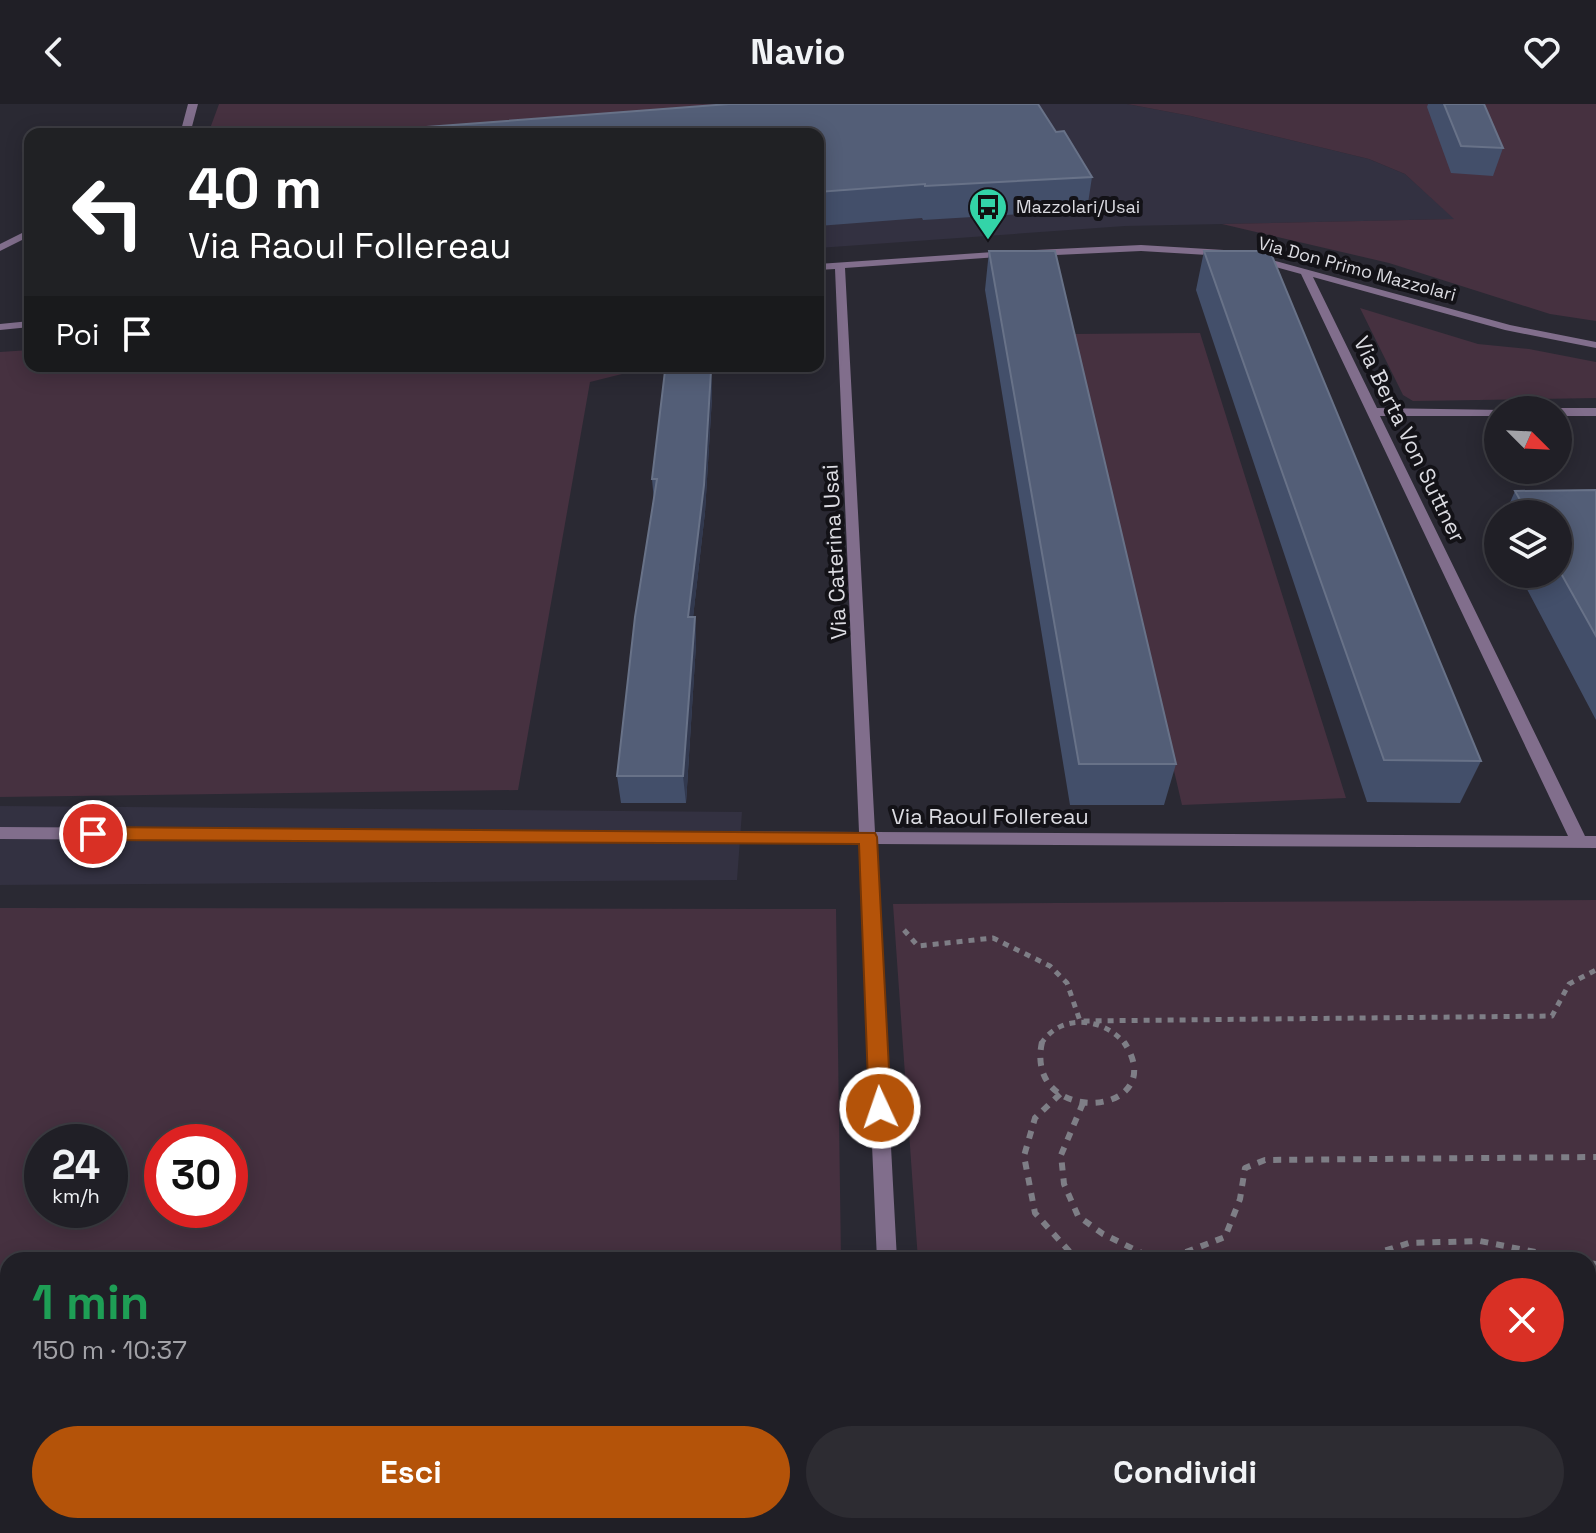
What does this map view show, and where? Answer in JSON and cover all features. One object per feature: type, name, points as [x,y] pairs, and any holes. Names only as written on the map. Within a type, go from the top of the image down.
[{"type":"street","points":[[187,128],[193,104]]},
{"type":"street","points":[[0,248],[24,235]]},
{"type":"street","name":"Via Don Primo Mazzolari","points":[[824,266],[1141,248],[1225,254],[1304,270],[1463,316],[1596,345]]},
{"type":"street","name":"Via Caterina Usai","points":[[840,265],[887,1252]]},
{"type":"street","name":"Via Berta Von Suttner","points":[[1304,270],[1588,842]]},
{"type":"street","points":[[0,327],[24,325]]},
{"type":"street","points":[[1373,412],[1484,412]]},
{"type":"street","points":[[1572,412],[1596,412]]},
{"type":"street","name":"Via Raoul Follereau","points":[[0,833],[1588,842]]},
{"type":"path","points":[[871,894],[918,946],[993,938],[1050,966],[1067,983],[1080,1021]]},
{"type":"path","points":[[1080,1021],[1096,1023],[1123,1040],[1135,1066],[1126,1091],[1114,1100],[1083,1103],[1060,1094],[1041,1072],[1039,1047],[1044,1037],[1066,1023],[1080,1021],[1552,1016],[1569,984],[1596,970]]},
{"type":"path","points":[[1060,1094],[1035,1118],[1024,1156],[1035,1213],[1070,1252]]},
{"type":"path","points":[[1083,1103],[1061,1155],[1064,1184],[1078,1216],[1103,1234],[1140,1252]]},
{"type":"path","points":[[1186,1252],[1225,1237],[1240,1199],[1245,1168],[1265,1160],[1596,1157]]},
{"type":"path","points":[[1380,1252],[1409,1243],[1480,1241],[1535,1252]]},
{"type":"shaded area","points":[[219,104],[936,104],[558,128],[210,128]]},
{"type":"shaded area","points":[[936,104],[1127,104],[1191,116],[1369,159],[1405,174],[1455,219],[1125,226],[824,248],[824,128],[558,128]]},
{"type":"shaded area","points":[[1127,104],[1596,104],[1596,321],[1550,314],[1389,263],[1222,224],[1454,219],[1405,174],[1369,159],[1191,116]]},
{"type":"shaded area","points":[[1360,308],[1478,344],[1529,349],[1596,362],[1596,398],[1484,396],[1484,400],[1413,401],[1403,395]]},
{"type":"shaded area","points":[[1200,333],[1346,798],[1182,805],[1072,334]]},
{"type":"shaded area","points":[[24,350],[24,372],[630,372],[590,382],[518,790],[0,797],[0,352]]},
{"type":"shaded area","points":[[0,806],[742,812],[737,880],[0,885]]},
{"type":"shaded area","points":[[1596,900],[1596,1252],[917,1252],[893,904]]},
{"type":"shaded area","points":[[0,908],[836,909],[841,1252],[0,1252]]},
{"type":"building","points":[[729,104],[1038,104],[1056,132],[1064,131],[1092,177],[824,192],[824,128],[413,128]]},
{"type":"building","points":[[1444,104],[1484,104],[1503,148],[1461,146]]},
{"type":"building","points":[[989,251],[1055,251],[1176,764],[1079,764]]},
{"type":"building","points":[[1204,251],[1270,251],[1481,761],[1384,760]]},
{"type":"building","points":[[665,372],[711,372],[704,485],[688,617],[695,617],[683,776],[617,776],[635,617],[657,479],[652,479]]},
{"type":"building","points":[[1596,490],[1596,636],[1569,588],[1572,588],[1572,500],[1520,500],[1515,491]]},
{"type":"place","name":"Mazzolari/Usai","points":[[988,241]]},
{"type":"route","points":[[93,834],[868,837],[880,1108]]}]
